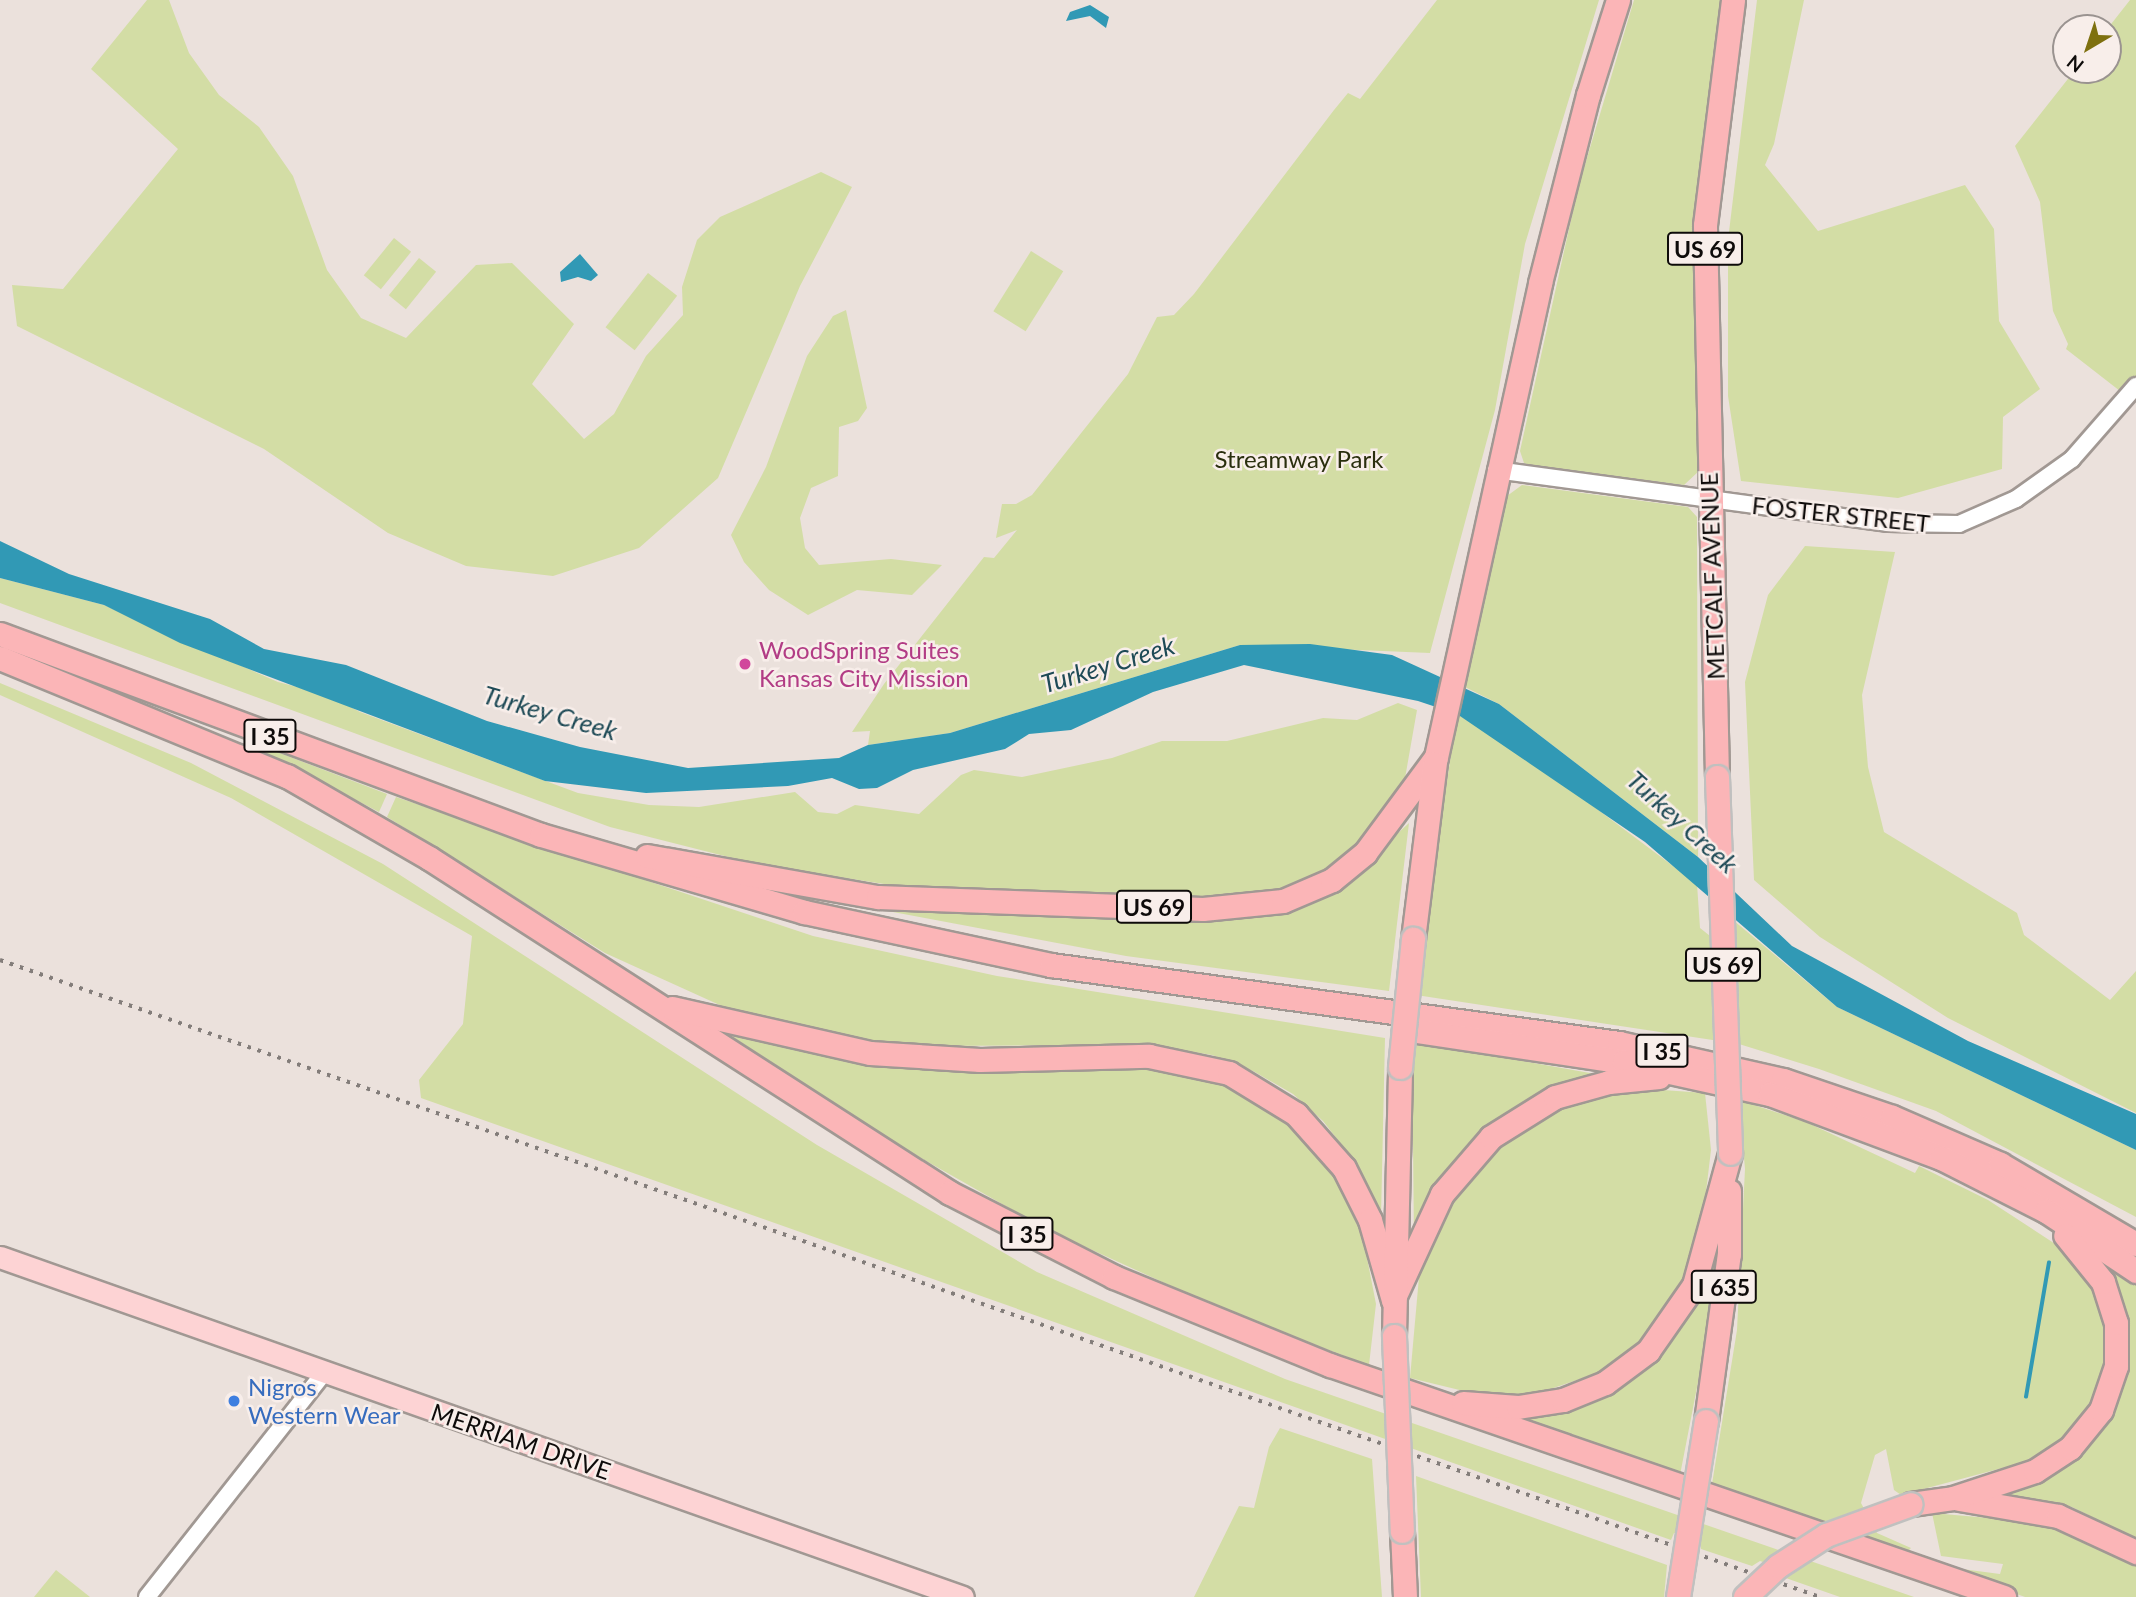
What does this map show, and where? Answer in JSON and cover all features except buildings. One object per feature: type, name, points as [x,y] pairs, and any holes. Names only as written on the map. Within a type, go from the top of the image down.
[{"type":"highway","name":"US 69","points":[[541,835],[878,897],[1258,907],[1311,891],[1348,868],[1382,836],[1436,757],[1496,470],[1565,178],[1618,0]]},
{"type":"highway","name":"METCALF AVENUE","points":[[1730,1153],[1717,776],[1705,225],[1732,0]]},
{"type":"highway","name":"I 35","points":[[0,634],[541,835],[686,881],[893,934],[1152,981],[1619,1044],[1783,1080],[1976,1153],[2136,1244]]},
{"type":"highway","name":"I 35","points":[[0,658],[287,776],[429,858],[857,1136],[1036,1239],[1202,1316],[1428,1400],[2004,1597]]},
{"type":"highway","points":[[1405,1597],[1393,1300],[1400,1068],[1436,757]]},
{"type":"highway","points":[[1152,981],[1458,1039],[1696,1076],[1854,1122],[2002,1187],[2136,1271]]},
{"type":"highway","points":[[658,1005],[870,1053],[980,1060],[1149,1056],[1229,1073],[1296,1114],[1344,1168],[1367,1214],[1393,1300]]},
{"type":"highway","points":[[1393,1300],[1442,1194],[1470,1158],[1510,1121],[1555,1097],[1589,1087],[1696,1076]]},
{"type":"highway","name":"US 69","points":[[1428,1400],[1538,1405],[1583,1393],[1635,1362],[1671,1325],[1694,1285],[1730,1153]]},
{"type":"highway","name":"I 635","points":[[1678,1597],[1729,1254],[1730,1153]]},
{"type":"highway","points":[[1745,1597],[1778,1566],[1826,1535],[1911,1504],[1953,1498],[2035,1471],[2070,1448],[2101,1409],[2116,1366],[2116,1323],[2103,1282],[2086,1255],[2002,1187]]},
{"type":"highway","points":[[1953,1498],[2059,1516],[2136,1552]]},
{"type":"main road","name":"MERRIAM DRIVE","points":[[0,1257],[963,1597]]},
{"type":"street","name":"FOSTER STREET","points":[[1496,470],[1888,523],[1959,524],[2016,499],[2072,459],[2136,386]]},
{"type":"street","points":[[147,1597],[325,1372]]},
{"type":"green space","points":[[147,0],[169,0],[189,53],[219,95],[259,127],[293,176],[327,270],[361,318],[406,338],[476,265],[512,263],[574,324],[532,384],[584,439],[614,414],[646,356],[683,315],[682,287],[697,240],[720,217],[821,172],[852,187],[800,286],[718,478],[639,548],[553,576],[466,566],[388,533],[264,449],[17,326],[12,285],[63,289],[178,149],[91,69]]},
{"type":"green space","name":"Streamway Park","points":[[1437,0],[1599,0],[1525,244],[1495,410],[1430,653],[1240,645],[950,733],[868,745],[870,731],[852,732],[884,684],[984,557],[994,558],[1017,530],[996,538],[1002,504],[1016,504],[1032,495],[1128,374],[1157,317],[1174,315],[1194,294],[1348,93],[1360,99]]},
{"type":"green space","points":[[1634,0],[1723,0],[1700,166],[1694,328],[1699,471],[1684,485],[1532,466],[1524,463],[1520,451],[1578,188]]},
{"type":"green space","points":[[1757,0],[1804,0],[1774,144],[1765,165],[1818,231],[1965,185],[1994,229],[1999,321],[2040,389],[2003,417],[2002,469],[1898,498],[1741,481],[1728,396],[1728,240]]},
{"type":"green space","points":[[2130,0],[2136,0],[2136,379],[2120,391],[2066,349],[2068,344],[2053,311],[2040,202],[2015,146],[2064,84],[2122,84],[2122,14],[2119,14]]},
{"type":"green space","points":[[394,238],[411,252],[381,289],[364,275]]},
{"type":"green space","points":[[1031,251],[1063,271],[1026,331],[993,311]]},
{"type":"green space","points":[[419,258],[436,272],[406,309],[389,295]]},
{"type":"green space","points":[[648,273],[677,296],[635,350],[606,327]]},
{"type":"green space","points":[[846,310],[867,408],[858,421],[839,427],[838,476],[811,488],[800,518],[805,548],[819,565],[891,559],[942,565],[912,595],[857,590],[808,615],[769,590],[744,562],[731,535],[766,467],[807,356],[833,316]]},
{"type":"green space","points":[[1522,485],[1688,507],[1697,517],[1698,857],[1499,704],[1463,686],[1507,496]]},
{"type":"green space","points":[[1805,546],[1895,552],[1862,695],[1868,767],[1884,832],[2017,913],[2024,935],[2110,1000],[2136,971],[2136,1113],[1948,1018],[1820,937],[1754,880],[1745,682],[1768,595]]},
{"type":"green space","points":[[0,578],[104,605],[278,682],[328,695],[360,712],[578,793],[649,805],[699,807],[795,792],[818,812],[837,814],[855,805],[919,814],[961,775],[974,770],[1022,777],[1112,758],[1162,741],[1227,741],[1323,718],[1357,720],[1398,703],[1417,710],[1404,784],[1358,845],[1319,874],[1277,892],[1221,897],[897,886],[756,864],[610,827],[0,603]]},
{"type":"green space","points":[[0,683],[191,763],[383,864],[817,1145],[1037,1272],[1285,1379],[1914,1597],[1840,1597],[1780,1576],[1786,1570],[1760,1561],[1752,1566],[1701,1549],[1701,1542],[1674,1533],[1671,1540],[421,1098],[419,1080],[463,1024],[472,936],[231,798],[0,695]]},
{"type":"green space","points":[[1457,714],[1537,764],[1697,884],[1700,928],[1734,955],[1733,920],[1837,1007],[2136,1150],[2136,1217],[1936,1111],[1739,1044],[1416,995],[1418,985],[1423,985],[1422,949]]},
{"type":"green space","points":[[264,747],[387,794],[379,812],[262,751]]},
{"type":"green space","points":[[396,797],[813,936],[997,976],[1385,1038],[1381,1217],[1351,1157],[1323,1121],[1293,1094],[1253,1071],[1212,1055],[1149,1045],[930,1046],[868,1040],[724,1007],[605,953],[387,817]]},
{"type":"green space","points":[[1409,823],[1389,991],[1126,956],[877,909],[878,903],[1223,917],[1360,868]]},
{"type":"green space","points":[[719,1028],[850,1060],[937,1068],[1178,1068],[1215,1077],[1275,1108],[1324,1155],[1360,1222],[1376,1304],[1369,1365],[1237,1316],[1046,1229],[905,1149]]},
{"type":"green space","points":[[1412,1041],[1601,1075],[1517,1111],[1414,1242]]},
{"type":"green space","points":[[1635,1088],[1705,1093],[1711,1150],[1703,1217],[1688,1273],[1646,1339],[1609,1369],[1536,1394],[1476,1394],[1410,1378],[1419,1277],[1454,1192],[1518,1128],[1572,1101]]},
{"type":"green space","points":[[1739,1100],[1806,1122],[1915,1173],[1919,1166],[1988,1200],[2069,1253],[2100,1304],[2106,1342],[2102,1378],[2087,1411],[2063,1441],[2021,1463],[1901,1495],[1894,1490],[1886,1449],[1875,1455],[1861,1503],[1877,1533],[1911,1548],[1908,1551],[1712,1484],[1737,1330],[1745,1169]]},
{"type":"green space","points":[[1713,1246],[1717,1246],[1705,1346],[1680,1475],[1519,1417],[1607,1389]]},
{"type":"green space","points":[[2088,1250],[2136,1279],[2136,1539],[2072,1507],[2001,1493],[2028,1483],[2121,1378]]},
{"type":"green space","points":[[1280,1428],[1372,1459],[1382,1597],[1194,1597],[1239,1506],[1254,1508],[1269,1447]]},
{"type":"green space","points":[[1416,1476],[1667,1565],[1664,1597],[1421,1597]]},
{"type":"green space","points":[[1932,1513],[2045,1523],[2107,1547],[2136,1564],[2136,1597],[2025,1597],[1939,1566],[2000,1574],[2003,1564],[1941,1556]]},
{"type":"green space","points":[[56,1570],[90,1597],[34,1597]]},
{"type":"water","points":[[1090,5],[1109,17],[1106,28],[1090,16],[1066,21],[1070,12]]},
{"type":"water","points":[[580,254],[598,275],[591,281],[578,277],[561,282],[560,272]]},
{"type":"water","points":[[0,541],[69,574],[210,619],[264,649],[346,665],[487,721],[580,747],[688,768],[839,758],[868,745],[950,733],[1240,645],[1310,644],[1392,655],[1499,704],[1698,857],[1792,946],[1968,1041],[2136,1114],[2136,1150],[1837,1007],[1645,842],[1457,714],[1418,701],[1244,665],[1153,692],[1071,730],[1029,734],[1005,749],[913,770],[877,788],[859,789],[832,778],[788,786],[646,793],[545,781],[180,643],[104,605],[0,578]]},
{"type":"waterway","points":[[2026,1397],[2049,1263]]},
{"type":"railway","points":[[0,960],[1820,1597]]},
{"type":"place","name":"WoodSpring Suites Kansas City Mission","points":[[745,664]]},
{"type":"place","name":"Nigros Western Wear","points":[[234,1401]]},
{"type":"water label","name":"Turkey Creek","points":[[1108,665]]},
{"type":"water label","name":"Turkey Creek","points":[[550,713]]},
{"type":"water label","name":"Turkey Creek","points":[[1682,822]]}]
